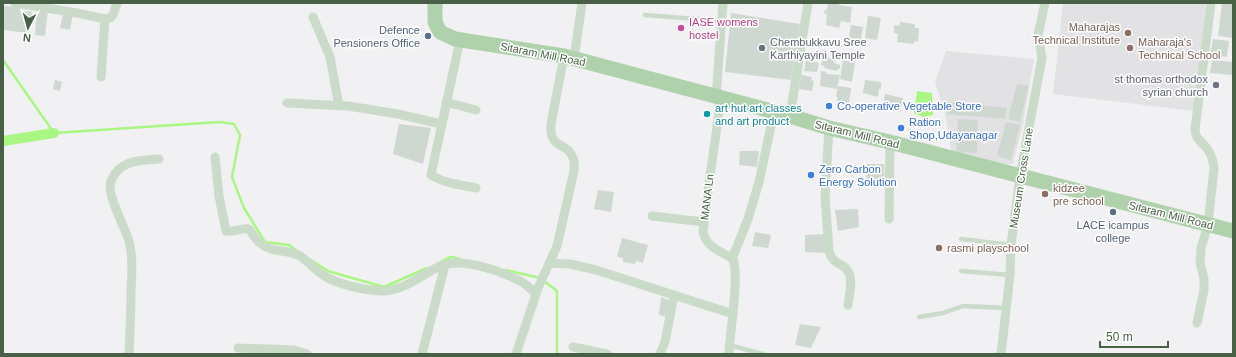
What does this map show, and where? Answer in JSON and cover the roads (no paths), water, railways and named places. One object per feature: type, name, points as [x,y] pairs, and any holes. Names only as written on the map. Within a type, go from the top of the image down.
[{"type":"main road","name":"Sitaram Mill Road","points":[[435,3],[435,22],[440,32],[455,39],[569,58],[790,116],[829,128],[890,142],[1233,231]]},
{"type":"street","points":[[15,3],[105,19],[110,18],[113,15],[117,3]]},
{"type":"street","points":[[516,354],[537,291],[557,246],[574,171],[574,159],[570,152],[553,140],[550,134],[551,124],[582,3]]},
{"type":"street","name":"MANA Ln","points":[[723,3],[719,97],[703,232],[704,239],[709,245],[732,258]]},
{"type":"street","points":[[790,116],[808,3]]},
{"type":"street","name":"Museum Cross Lane","points":[[1001,354],[1010,275],[1011,245],[1020,176],[1042,58],[1038,35],[1045,3]]},
{"type":"street","points":[[1197,323],[1204,290],[1204,279],[1200,263],[1201,248],[1208,225],[1213,163],[1207,148],[1198,140],[1195,129],[1211,3]]},
{"type":"street","points":[[314,17],[330,57],[338,106]]},
{"type":"street","points":[[101,77],[105,19]]},
{"type":"street","points":[[460,40],[431,174],[439,179],[476,188]]},
{"type":"street","points":[[446,102],[476,110]]},
{"type":"street","points":[[287,103],[348,106],[398,114],[441,124]]},
{"type":"street","points":[[729,350],[735,282],[735,267],[732,258],[748,219],[757,190],[774,112]]},
{"type":"street","points":[[829,128],[825,197],[829,251],[830,257],[849,272],[851,280],[848,305]]},
{"type":"street","points":[[889,219],[890,142]]},
{"type":"street","points":[[215,157],[224,228],[227,232],[243,228],[249,229],[258,242],[264,246],[301,256],[328,278],[368,290],[394,290],[406,286],[444,265],[465,263],[506,275],[537,291]]},
{"type":"street","points":[[129,354],[132,276],[131,257],[129,242],[114,202],[110,183],[115,172],[126,163],[140,160],[160,159]]},
{"type":"street","points":[[652,216],[704,222]]},
{"type":"street","points":[[550,263],[570,264],[596,270],[733,314]]},
{"type":"street","points":[[422,354],[444,265]]},
{"type":"street","points":[[660,354],[665,342],[674,295]]},
{"type":"street","points":[[573,347],[607,354]]},
{"type":"street","points":[[238,348],[294,350],[307,354]]},
{"type":"lane","points":[[644,15],[722,21]]},
{"type":"lane","points":[[961,239],[1011,245]]},
{"type":"lane","points":[[962,271],[1010,275]]},
{"type":"lane","points":[[919,317],[943,313],[963,306],[1006,308]]},
{"type":"lane","points":[[729,350],[763,354]]},
{"type":"waterway","points":[[3,60],[54,133],[220,122],[234,124],[240,135],[232,177],[244,208],[265,242],[289,245],[297,251]]},
{"type":"waterway","points":[[3,141],[54,133]]},
{"type":"waterway","points":[[442,261],[451,257],[460,259]]},
{"type":"waterway","points":[[311,260],[328,271],[384,287],[427,268]]},
{"type":"waterway","points":[[506,270],[540,278]]},
{"type":"waterway","points":[[544,281],[557,291],[557,354]]},
{"type":"place","name":"IASE womens hostel","points":[[681,28]]},
{"type":"place","name":"Maharajas Technical Institute","points":[[1128,33]]},
{"type":"place","name":"Defence Pensioners Office","points":[[428,36]]},
{"type":"place","name":"Chembukkavu Sree Karthiyayini Temple","points":[[762,48]]},
{"type":"place","name":"Maharaja's Technical School","points":[[1130,48]]},
{"type":"place","name":"st thomas orthodox syrian church","points":[[1216,85]]},
{"type":"place","name":"Co-operative Vegetable Store","points":[[829,106]]},
{"type":"place","name":"art hut art classes and art product","points":[[707,114]]},
{"type":"place","name":"Ration Shop,Udayanagar","points":[[901,128]]},
{"type":"place","name":"Zero Carbon Energy Solution","points":[[811,175]]},
{"type":"place","name":"kidzee pre school","points":[[1045,194]]},
{"type":"place","name":"LACE icampus college","points":[[1113,212]]},
{"type":"place","name":"rasmi playschool","points":[[939,248]]}]
